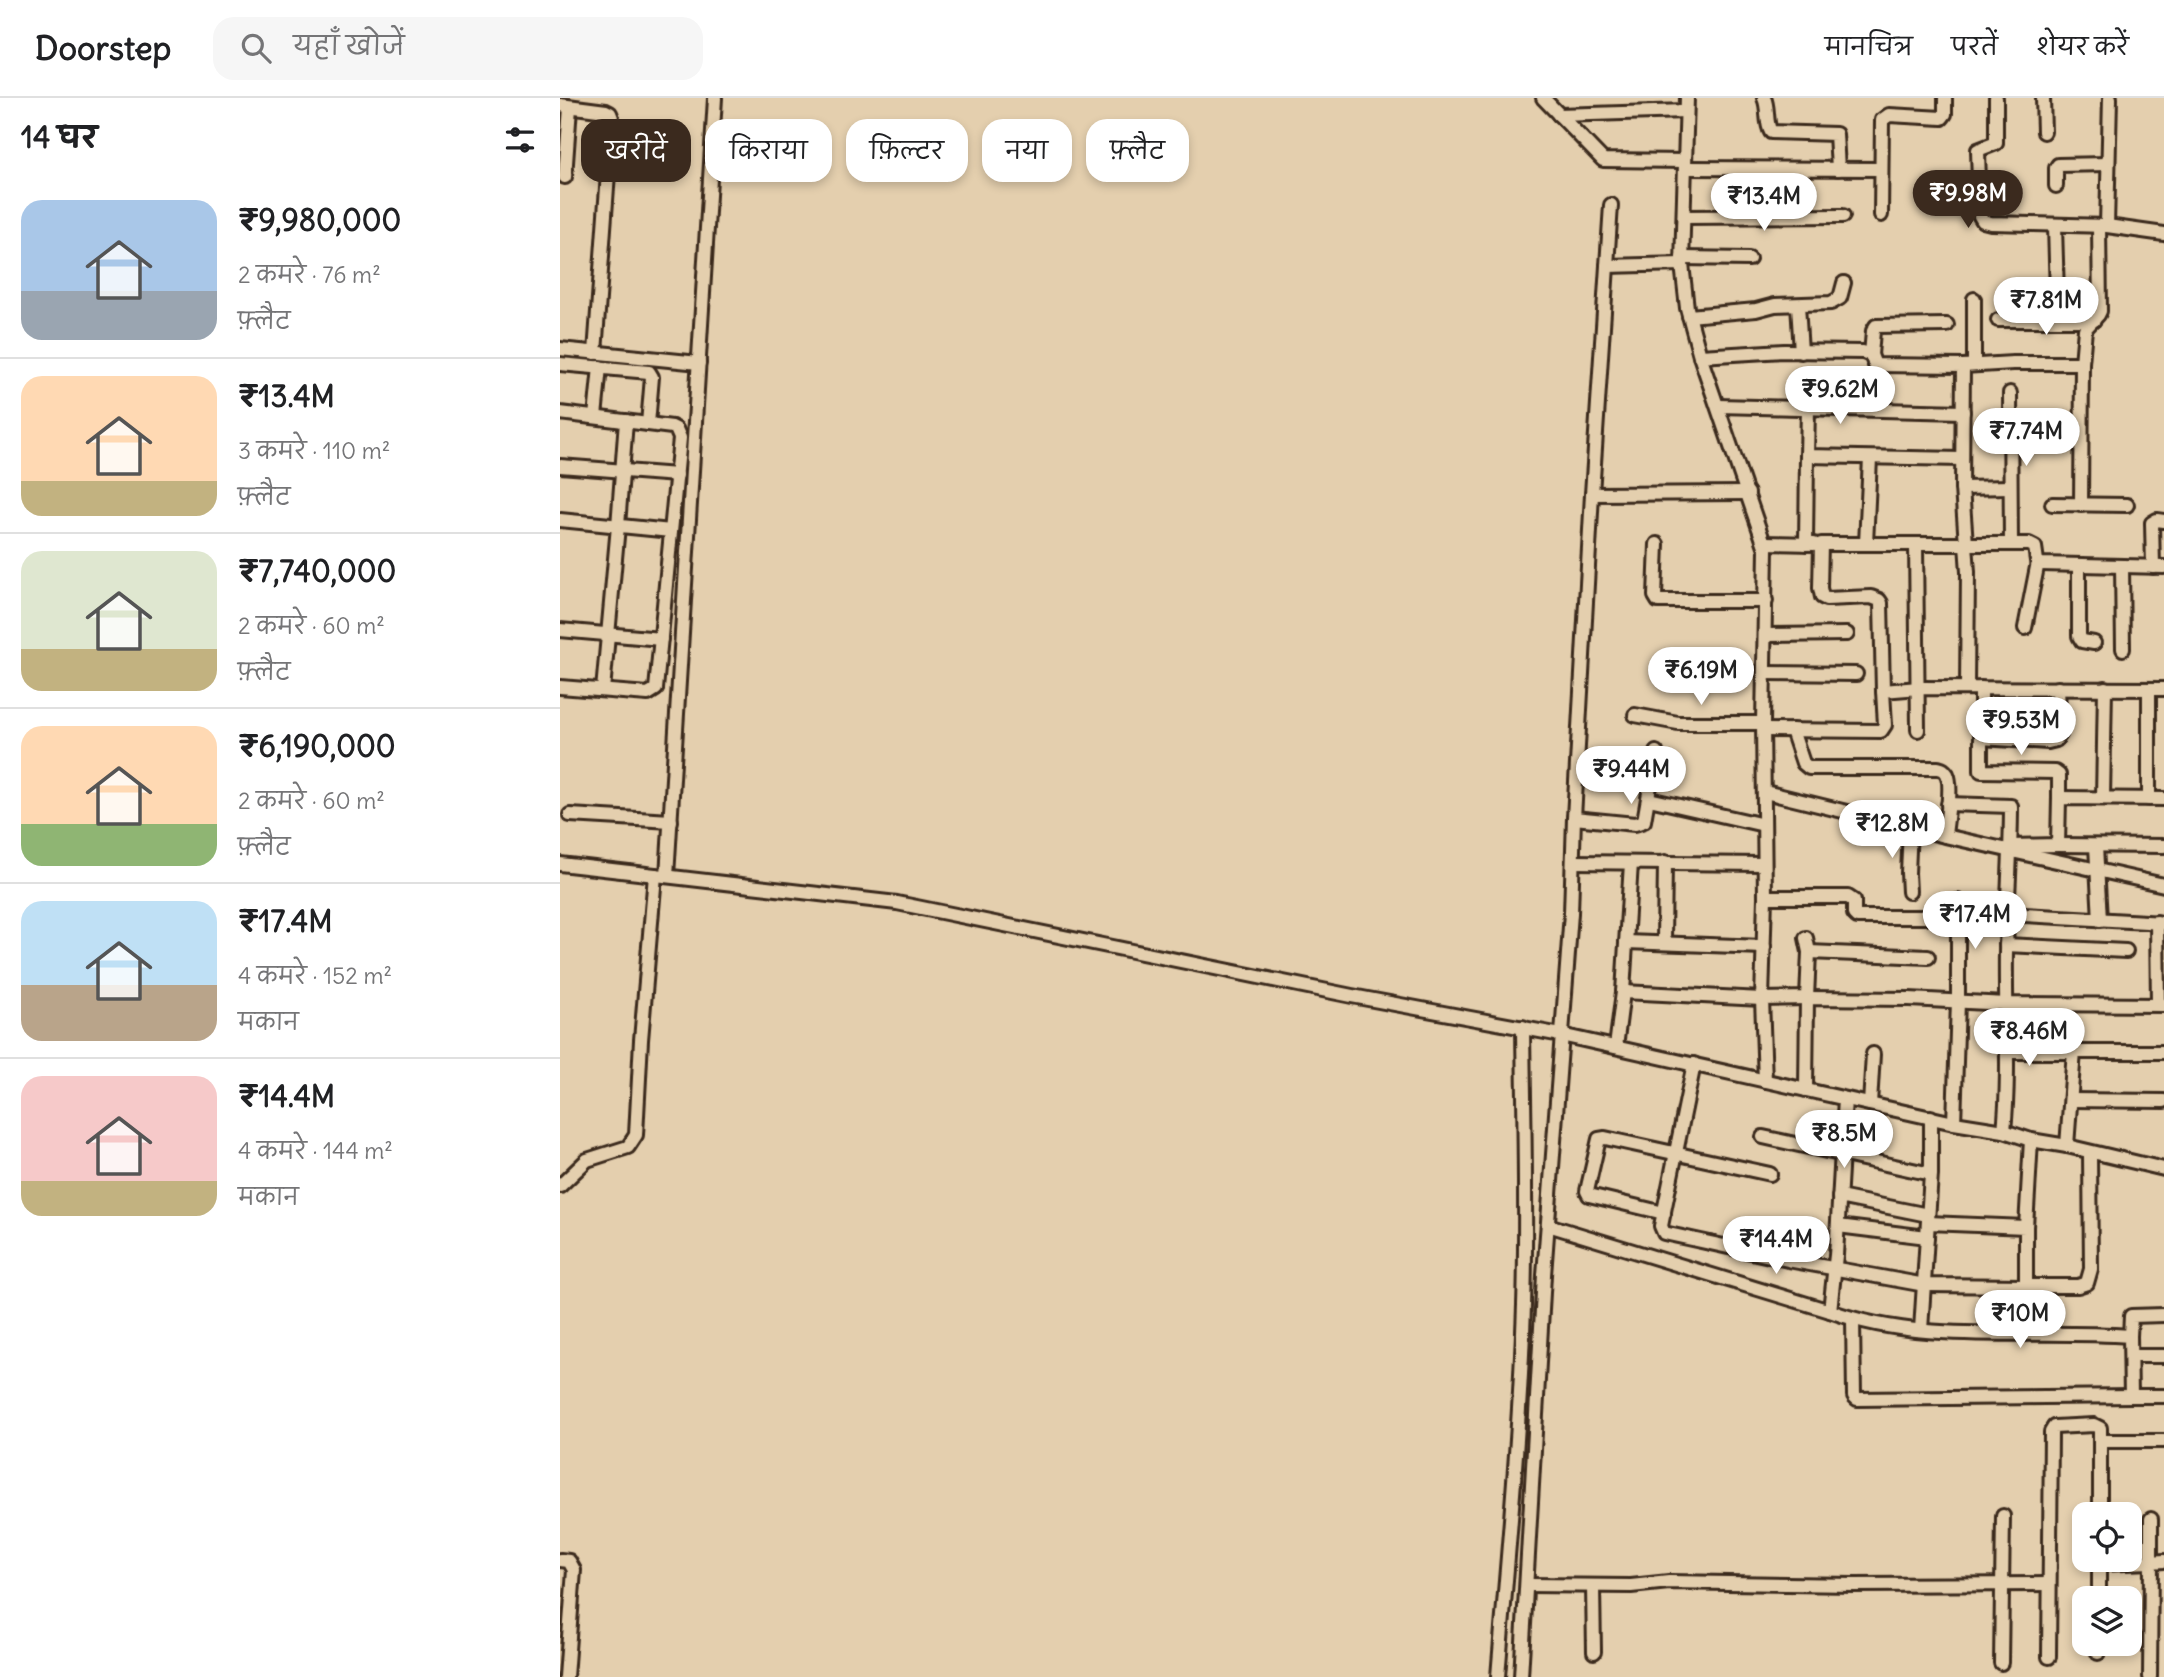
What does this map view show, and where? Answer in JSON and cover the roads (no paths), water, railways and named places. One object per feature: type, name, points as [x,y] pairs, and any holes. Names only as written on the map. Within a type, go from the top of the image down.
[{"type":"street","points":[[560,1186],[587,1160],[628,1147],[636,1135],[641,1041],[661,875],[671,821],[715,98]]},
{"type":"street","points":[[1544,98],[1603,160],[1881,169]]},
{"type":"street","points":[[1764,98],[1767,104],[1768,128],[1771,132],[1836,134],[1838,169]]},
{"type":"street","points":[[1881,215],[1882,120],[1889,116],[1942,118],[1945,116],[1945,98]]},
{"type":"street","points":[[1996,98],[1996,143],[1978,150],[1981,220],[1992,223],[2103,226],[2164,234]]},
{"type":"street","points":[[2043,98],[2044,132]]},
{"type":"street","points":[[2081,505],[2082,363],[2085,329],[2098,315],[2100,303],[2110,98]]},
{"type":"street","points":[[1559,115],[1686,105],[1682,261],[1685,294],[1700,356],[1765,543],[1766,555],[1762,999],[1765,1081]]},
{"type":"street","points":[[565,177],[565,106],[610,113],[612,118],[595,353]]},
{"type":"street","points":[[2056,186],[2058,164],[2108,164]]},
{"type":"street","points":[[1521,1677],[1532,1456],[1571,913],[1592,494],[1611,205]]},
{"type":"street","points":[[1685,217],[1843,216]]},
{"type":"street","points":[[2055,226],[2057,295]]},
{"type":"street","points":[[1607,266],[1749,259]]},
{"type":"street","points":[[1689,316],[1756,310],[1775,305],[1831,303],[1842,295],[1844,283]]},
{"type":"street","points":[[1967,688],[1968,572],[1962,459],[1963,412],[1974,299]]},
{"type":"street","points":[[1798,305],[1801,352]]},
{"type":"street","points":[[1998,320],[2094,320]]},
{"type":"street","points":[[1947,325],[1876,327],[1873,331],[1871,355],[1875,365],[2082,363]]},
{"type":"street","points":[[560,349],[699,363]]},
{"type":"street","points":[[1700,356],[1801,352],[1863,352],[1871,355]]},
{"type":"street","points":[[560,364],[651,374],[648,424]]},
{"type":"street","points":[[595,417],[600,367]]},
{"type":"street","points":[[2010,393],[2011,544]]},
{"type":"street","points":[[1718,406],[1963,412]]},
{"type":"street","points":[[1806,544],[1808,409]]},
{"type":"street","points":[[560,413],[672,427],[679,433],[680,439],[657,685],[653,692],[648,694],[560,687]]},
{"type":"street","points":[[603,690],[626,421]]},
{"type":"street","points":[[1807,456],[1962,459]]},
{"type":"street","points":[[1866,544],[1870,458]]},
{"type":"street","points":[[560,466],[677,475]]},
{"type":"street","points":[[1962,488],[2010,487]]},
{"type":"street","points":[[1592,494],[1748,494]]},
{"type":"street","points":[[2052,504],[2127,505]]},
{"type":"street","points":[[560,520],[671,531]]},
{"type":"street","points":[[2038,562],[2079,566],[2159,567],[2152,523],[2157,520],[2164,521]]},
{"type":"street","points":[[1765,543],[2033,545],[2038,562],[2025,628]]},
{"type":"street","points":[[1657,544],[1655,596],[1658,601],[1766,601]]},
{"type":"street","points":[[1635,715],[1678,723],[1792,730],[1881,731],[1885,725],[1881,603],[1871,597],[1822,597],[1821,544]]},
{"type":"street","points":[[1916,545],[1918,730]]},
{"type":"street","points":[[2079,566],[2079,636],[2082,641],[2094,643]]},
{"type":"street","points":[[2122,566],[2123,649]]},
{"type":"street","points":[[560,629],[661,639]]},
{"type":"street","points":[[1766,635],[1846,634]]},
{"type":"street","points":[[1765,673],[1856,674]]},
{"type":"street","points":[[1883,691],[1919,688],[2164,690]]},
{"type":"street","points":[[1981,688],[1981,771],[2055,772],[2059,775],[2058,845]]},
{"type":"street","points":[[1981,738],[2048,742],[2056,740],[2060,734],[2058,688]]},
{"type":"street","points":[[2103,798],[2105,688]]},
{"type":"street","points":[[2149,689],[2149,799]]},
{"type":"street","points":[[1792,730],[1803,763],[1809,768],[1941,769],[1947,775],[1945,836]]},
{"type":"street","points":[[1574,818],[1641,824],[1646,819],[1656,752]]},
{"type":"street","points":[[1765,792],[2164,886]]},
{"type":"street","points":[[2059,798],[2164,799]]},
{"type":"street","points":[[1649,799],[1764,825]]},
{"type":"street","points":[[1948,804],[2011,806],[2004,1131]]},
{"type":"street","points":[[570,815],[671,821]]},
{"type":"street","points":[[1909,892],[1910,827]]},
{"type":"street","points":[[2011,848],[2058,845],[2164,846]]},
{"type":"street","points":[[2096,846],[2100,920]]},
{"type":"street","points":[[1573,862],[1765,864]]},
{"type":"street","points":[[1664,942],[1665,862]]},
{"type":"street","points":[[1616,1047],[1623,992],[1631,863]]},
{"type":"street","points":[[560,864],[897,903],[1352,996],[1561,1035],[1954,1123],[2004,1131],[2031,1140],[2164,1169]]},
{"type":"street","points":[[1765,897],[1848,897],[1854,901],[1854,914],[1857,917],[1931,917]]},
{"type":"street","points":[[1954,1123],[1958,901]]},
{"type":"street","points":[[1623,992],[1762,999],[2161,1004],[2160,922],[2007,914]]},
{"type":"street","points":[[1806,938],[1809,952],[1806,1090]]},
{"type":"street","points":[[1626,942],[1764,947]]},
{"type":"street","points":[[2006,945],[2126,951]]},
{"type":"street","points":[[1809,952],[1927,957]]},
{"type":"street","points":[[1498,1677],[1515,1481],[1524,1304],[1522,1027]]},
{"type":"street","points":[[2067,1146],[2074,1051]]},
{"type":"street","points":[[2007,1052],[2164,1052]]},
{"type":"street","points":[[1870,1104],[1873,1054]]},
{"type":"street","points":[[1694,1065],[1661,1229],[1664,1233],[1925,1285],[2078,1286],[2087,1283],[2091,1269],[2090,1153]]},
{"type":"street","points":[[1830,1311],[1845,1098]]},
{"type":"street","points":[[2071,1100],[2164,1101]]},
{"type":"street","points":[[1921,1330],[1931,1174],[1931,1117]]},
{"type":"street","points":[[1763,1137],[1931,1174]]},
{"type":"street","points":[[1664,1213],[1587,1194],[1598,1140],[1601,1138],[1770,1174]]},
{"type":"street","points":[[2024,1334],[2031,1140]]},
{"type":"street","points":[[1839,1197],[1928,1219],[2026,1227]]},
{"type":"street","points":[[1548,1225],[1853,1319],[1921,1330],[1973,1334],[2130,1336]]},
{"type":"street","points":[[1838,1226],[1927,1237]]},
{"type":"street","points":[[2131,1396],[2132,1316],[2164,1315]]},
{"type":"street","points":[[1853,1319],[1853,1377],[1854,1396],[1857,1399],[2164,1396]]},
{"type":"street","points":[[2131,1356],[2164,1356]]},
{"type":"street","points":[[2049,1657],[2051,1432],[2054,1427],[2099,1428],[2099,1502]]},
{"type":"street","points":[[2100,1441],[2164,1441]]},
{"type":"street","points":[[2001,1663],[2003,1516]]},
{"type":"street","points":[[2151,1519],[2158,1561],[2158,1611],[2150,1674],[2164,1671]]},
{"type":"street","points":[[560,1560],[569,1561],[574,1570],[566,1677]]},
{"type":"street","points":[[1527,1585],[1647,1585],[1670,1582],[2049,1584]]},
{"type":"street","points":[[1593,1586],[1594,1652]]}]
